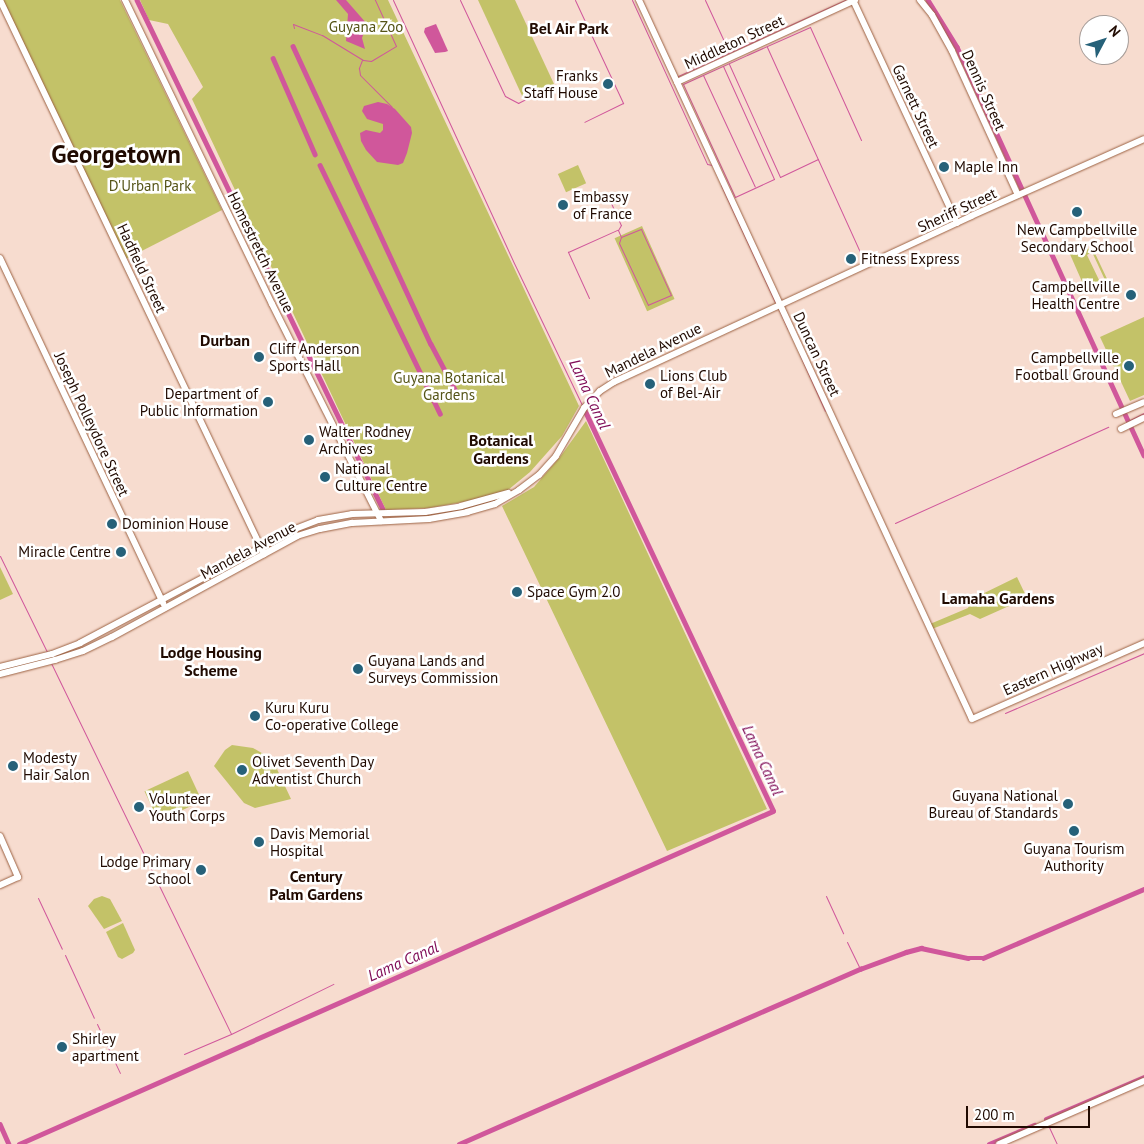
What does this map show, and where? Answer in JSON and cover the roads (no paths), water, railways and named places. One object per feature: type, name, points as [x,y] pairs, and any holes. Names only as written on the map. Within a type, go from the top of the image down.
[{"type":"street","name":"Hadfield Street","points":[[0,0],[262,551]]},
{"type":"street","name":"Homestretch Avenue","points":[[125,0],[272,304],[381,521]]},
{"type":"street","name":"Duncan Street","points":[[639,0],[778,305],[972,719]]},
{"type":"street","name":"Middleton Street","points":[[677,82],[854,0]]},
{"type":"street","name":"Garnett Street","points":[[854,0],[956,223]]},
{"type":"street","name":"Dennis Street","points":[[920,0],[932,15],[952,50],[1018,195]]},
{"type":"street","name":"Sheriff Street","points":[[778,305],[1144,139]]},
{"type":"street","name":"Joseph Polleydore Street","points":[[0,258],[165,608]]},
{"type":"street","name":"Mandela Avenue","points":[[0,674],[49,658],[109,630],[161,601],[262,551],[320,528],[381,521],[429,519],[467,512],[495,504],[519,490],[539,475],[556,456],[589,402],[602,390],[621,378],[778,305]]},
{"type":"street","points":[[1116,414],[1144,402]]},
{"type":"street","points":[[1121,429],[1144,418]]},
{"type":"street","name":"Mandela Avenue","points":[[0,667],[83,651],[112,638],[262,551],[295,529],[318,520],[352,514],[425,512],[461,506],[519,490]]},
{"type":"street","name":"Eastern Highway","points":[[972,719],[1144,643]]},
{"type":"street","points":[[0,836],[18,877],[0,885]]},
{"type":"street","points":[[999,1144],[1144,1081]]},
{"type":"waterway","points":[[137,0],[383,509]]},
{"type":"waterway","points":[[294,28],[293,24],[322,35],[363,60],[371,61],[396,46],[375,0]]},
{"type":"waterway","name":"Lama Canal","points":[[393,0],[513,261],[582,405]]},
{"type":"waterway","points":[[460,0],[505,96],[518,103],[544,90]]},
{"type":"waterway","points":[[575,0],[623,103],[584,122]]},
{"type":"waterway","points":[[632,0],[707,164],[712,165]]},
{"type":"waterway","points":[[705,0],[729,52]]},
{"type":"waterway","points":[[676,77],[845,0]]},
{"type":"waterway","points":[[928,0],[957,47],[1144,455]]},
{"type":"waterway","points":[[723,66],[774,179],[735,197],[683,84],[747,55],[810,27],[861,140]]},
{"type":"waterway","points":[[293,46],[431,344],[458,395]]},
{"type":"waterway","points":[[767,47],[862,256]]},
{"type":"waterway","points":[[273,58],[315,154]]},
{"type":"waterway","points":[[362,60],[359,68],[360,75],[392,107]]},
{"type":"waterway","points":[[729,64],[780,177],[818,159]]},
{"type":"waterway","points":[[703,75],[755,187]]},
{"type":"waterway","points":[[320,165],[440,413]]},
{"type":"waterway","points":[[721,185],[776,304]]},
{"type":"waterway","points":[[607,194],[621,225],[618,230],[621,237],[641,229],[671,295],[648,305],[619,243],[621,237]]},
{"type":"waterway","points":[[589,298],[568,252],[617,230]]},
{"type":"waterway","points":[[778,307],[788,329]]},
{"type":"waterway","points":[[800,355],[825,411]]},
{"type":"waterway","name":"Lama Canal","points":[[19,1144],[773,811],[586,413]]},
{"type":"waterway","points":[[1128,421],[1144,413]]},
{"type":"waterway","points":[[895,523],[1108,427]]},
{"type":"waterway","points":[[0,556],[47,652]]},
{"type":"waterway","points":[[1005,713],[1144,653]]},
{"type":"waterway","points":[[51,663],[231,1034]]},
{"type":"waterway","points":[[459,1144],[860,969],[921,948],[968,958],[983,958],[1144,889]]},
{"type":"waterway","points":[[826,896],[843,933]]},
{"type":"waterway","points":[[38,898],[62,949]]},
{"type":"waterway","points":[[847,942],[860,969]]},
{"type":"waterway","points":[[65,955],[94,1018]]},
{"type":"waterway","points":[[184,1054],[231,1034],[333,984]]},
{"type":"waterway","points":[[97,1024],[120,1073]]},
{"type":"waterway","points":[[1046,1119],[1144,1077]]},
{"type":"waterway","points":[[0,1124],[9,1144]]},
{"type":"waterway","points":[[989,1144],[1034,1125]]},
{"type":"waterway","points":[[1048,1125],[1057,1144]]},
{"type":"place","name":"Franks Staff House","points":[[608,84]]},
{"type":"place","name":"Maple Inn","points":[[944,167]]},
{"type":"place","name":"Embassy of France","points":[[563,205]]},
{"type":"place","name":"New Campbellville Secondary School","points":[[1077,212]]},
{"type":"place","name":"Fitness Express","points":[[851,259]]},
{"type":"place","name":"Campbellville Health Centre","points":[[1131,295]]},
{"type":"place","name":"Cliff Anderson Sports Hall","points":[[259,357]]},
{"type":"place","name":"Campbellville Football Ground","points":[[1129,366]]},
{"type":"place","name":"Lions Club of Bel-Air","points":[[650,384]]},
{"type":"place","name":"Department of Public Information","points":[[268,402]]},
{"type":"place","name":"Walter Rodney Archives","points":[[309,440]]},
{"type":"place","name":"National Culture Centre","points":[[325,477]]},
{"type":"place","name":"Dominion House","points":[[112,524]]},
{"type":"place","name":"Miracle Centre","points":[[121,552]]},
{"type":"place","name":"Space Gym 2.0","points":[[517,592]]},
{"type":"place","name":"Guyana Lands and Surveys Commission","points":[[358,669]]},
{"type":"place","name":"Kuru Kuru Co-operative College","points":[[255,716]]},
{"type":"place","name":"Modesty Hair Salon","points":[[13,766]]},
{"type":"place","name":"Olivet Seventh Day Adventist Church","points":[[242,770]]},
{"type":"place","name":"Guyana National Bureau of Standards","points":[[1068,804]]},
{"type":"place","name":"Volunteer Youth Corps","points":[[139,807]]},
{"type":"place","name":"Guyana Tourism Authority","points":[[1074,831]]},
{"type":"place","name":"Davis Memorial Hospital","points":[[259,842]]},
{"type":"place","name":"Lodge Primary School","points":[[201,870]]},
{"type":"place","name":"Shirley apartment","points":[[62,1047]]},
{"type":"district","name":"Bel Air Park","points":[[569,28]]},
{"type":"district","name":"Georgetown","points":[[116,154]]},
{"type":"district","name":"Durban","points":[[225,340]]},
{"type":"district","name":"Botanical Gardens","points":[[501,449]]},
{"type":"district","name":"Lamaha Gardens","points":[[998,598]]},
{"type":"district","name":"Lodge Housing Scheme","points":[[211,661]]},
{"type":"district","name":"Century Palm Gardens","points":[[316,885]]},
{"type":"park label","name":"Guyana Zoo","points":[[366,27]]},
{"type":"park label","name":"D'Urban Park","points":[[150,186]]},
{"type":"park label","name":"Guyana Botanical Gardens","points":[[449,386]]}]
